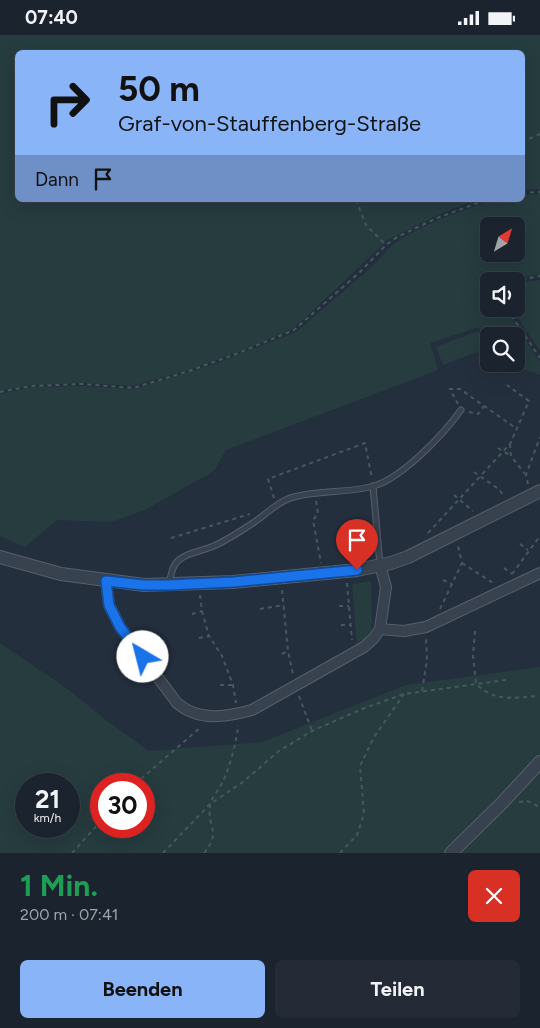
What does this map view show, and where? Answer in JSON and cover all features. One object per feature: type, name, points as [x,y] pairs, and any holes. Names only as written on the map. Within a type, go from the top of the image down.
[{"type":"street","points":[[0,557],[61,574],[144,585],[233,582],[346,571],[380,565],[408,557],[536,493]]},
{"type":"street","points":[[106,581],[109,605],[120,627],[177,703],[189,712],[214,717],[252,710],[364,647],[374,638],[380,629],[386,587],[380,565]]},
{"type":"street","points":[[380,629],[404,631],[430,625],[540,573]]},
{"type":"street","points":[[451,853],[502,803],[540,762]]},
{"type":"lane","points":[[169,585],[176,562],[215,545],[253,523],[282,501],[297,496],[373,486],[402,472],[450,426],[462,410]]},
{"type":"lane","points":[[373,486],[380,565]]},
{"type":"path","points":[[525,141],[540,135]]},
{"type":"path","points":[[525,193],[540,192]]},
{"type":"path","points":[[357,202],[366,225],[386,245]]},
{"type":"path","points":[[0,392],[32,386],[82,384],[132,388],[213,363],[294,331],[370,263],[386,245],[406,232],[477,202]]},
{"type":"path","points":[[525,279],[540,277]]},
{"type":"path","points":[[512,317],[540,358]]},
{"type":"path","points":[[430,546],[427,534],[510,444],[529,401],[507,385]]},
{"type":"path","points":[[484,406],[478,414],[462,410],[450,389],[460,389],[517,429]]},
{"type":"path","points":[[526,475],[540,437]]},
{"type":"path","points":[[274,498],[268,479],[365,443],[371,474]]},
{"type":"path","points":[[510,444],[511,457]]},
{"type":"path","points":[[498,448],[511,457],[526,475],[536,493]]},
{"type":"path","points":[[474,472],[500,491],[510,506]]},
{"type":"path","points":[[315,494],[318,514],[313,520],[323,573]]},
{"type":"path","points":[[454,495],[477,515],[480,522]]},
{"type":"path","points":[[171,538],[252,513],[253,523]]},
{"type":"path","points":[[433,519],[437,523]]},
{"type":"path","points":[[422,691],[430,625],[462,563],[455,534]]},
{"type":"path","points":[[504,568],[512,573],[540,536]]},
{"type":"path","points":[[520,544],[529,550]]},
{"type":"path","points":[[462,563],[503,589]]},
{"type":"path","points":[[346,571],[353,653]]},
{"type":"path","points":[[443,580],[452,584]]},
{"type":"path","points":[[282,589],[288,651],[295,686],[312,731]]},
{"type":"path","points":[[200,595],[209,636],[222,656],[233,685],[238,714],[238,735],[224,780],[210,804],[214,836],[211,845],[204,853]]},
{"type":"path","points":[[260,609],[284,605]]},
{"type":"path","points":[[339,607],[349,606]]},
{"type":"path","points":[[192,614],[202,611]]},
{"type":"path","points":[[342,625],[351,625]]},
{"type":"path","points":[[476,631],[473,655],[476,684],[485,693],[508,699],[537,696]]},
{"type":"path","points":[[199,638],[209,636]]},
{"type":"path","points":[[282,653],[288,651]]},
{"type":"path","points":[[163,853],[210,804],[243,782],[279,751],[312,731],[362,709],[404,694],[506,680]]},
{"type":"path","points":[[220,685],[233,685]]},
{"type":"path","points":[[340,853],[358,835],[364,814],[360,766],[374,737],[404,694]]},
{"type":"path","points":[[148,773],[214,717]]},
{"type":"path","points":[[502,803],[527,801],[540,807]]},
{"type":"path","points":[[72,853],[90,833]]},
{"type":"green space","points":[[0,35],[540,35],[540,189],[525,190],[525,50],[15,50],[15,202],[469,202],[389,239],[293,329],[236,353],[189,370],[132,386],[81,383],[32,385],[0,391]]},
{"type":"green space","points":[[540,194],[540,274],[525,277],[525,272],[480,272],[480,317],[510,317],[517,327],[480,327],[480,329],[479,327],[430,343],[438,370],[226,450],[214,471],[145,510],[111,522],[57,520],[25,547],[0,536],[0,394],[32,387],[82,386],[133,389],[214,364],[296,332],[373,266],[390,247],[405,236],[440,219],[481,204],[490,202],[525,202],[525,195]]},
{"type":"green space","points":[[540,280],[540,351],[517,317],[525,317],[525,282]]},
{"type":"green space","points":[[478,331],[480,336],[480,351],[443,365],[436,347]]},
{"type":"green space","points":[[525,339],[540,362],[540,375],[525,370]]},
{"type":"green space","points":[[371,581],[371,635],[357,646],[352,584]]},
{"type":"green space","points":[[0,643],[69,690],[107,721],[149,751],[262,742],[406,685],[540,667],[540,853],[0,853]]},
{"type":"route","points":[[143,657],[120,627],[109,605],[106,581],[144,585],[169,585],[233,582],[357,570]]}]
